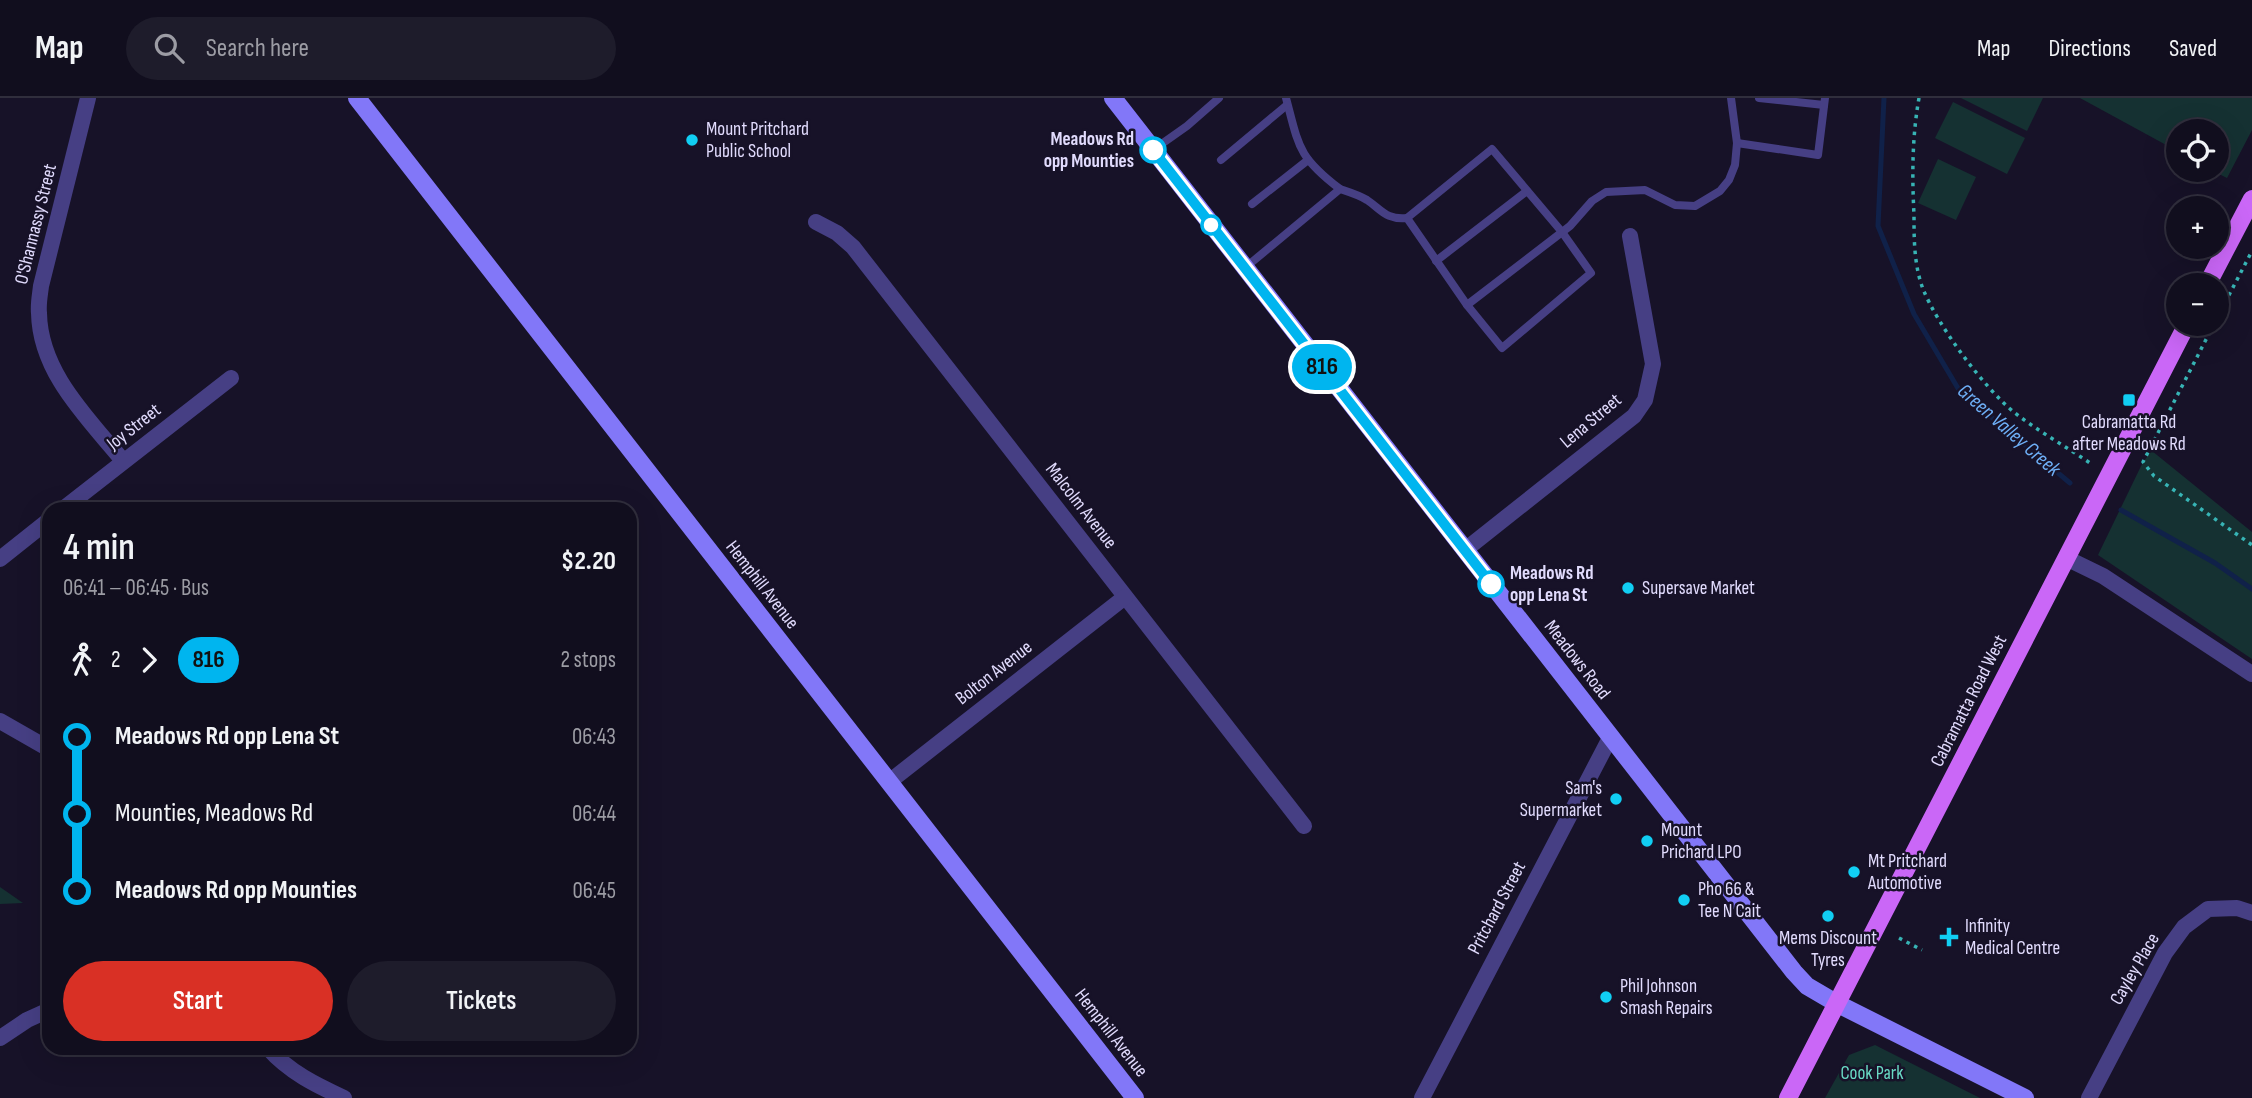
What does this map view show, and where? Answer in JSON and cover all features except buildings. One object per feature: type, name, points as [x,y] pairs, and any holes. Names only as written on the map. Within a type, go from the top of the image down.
[{"type":"main road","name":"Hemphill Avenue","points":[[357,98],[1135,1098]]},
{"type":"main road","name":"Meadows Road","points":[[1113,98],[1794,972],[1807,986],[1836,1003],[2025,1098]]},
{"type":"main road","points":[[2213,273],[2252,199]]},
{"type":"main road","name":"Cabramatta Road West","points":[[1788,1098],[2181,336]]},
{"type":"street","name":"O'Shannassy Street","points":[[88,98],[41,286],[39,313],[42,337],[50,362],[62,384],[123,461]]},
{"type":"street","name":"Malcolm Avenue","points":[[816,222],[837,233],[853,247],[1304,826]]},
{"type":"street","name":"Lena Street","points":[[1465,550],[1634,416],[1645,400],[1653,364],[1630,236]]},
{"type":"street","name":"Joy Street","points":[[72,502],[231,378]]},
{"type":"street","points":[[0,559],[42,526]]},
{"type":"street","points":[[2066,558],[2103,576],[2252,674]]},
{"type":"street","name":"Bolton Avenue","points":[[889,782],[1125,597]]},
{"type":"street","points":[[0,721],[42,745]]},
{"type":"street","name":"Pritchard Street","points":[[1422,1098],[1610,738]]},
{"type":"street","name":"Cayley Place","points":[[2089,1098],[2165,953],[2184,928],[2208,909],[2237,908],[2252,913]]},
{"type":"street","points":[[0,1038],[42,1013]]},
{"type":"street","points":[[275,1055],[291,1070],[344,1098]]},
{"type":"lane","points":[[1153,150],[1187,126],[1219,98]]},
{"type":"lane","points":[[1467,305],[1578,219],[1592,201],[1606,192],[1645,190],[1675,205],[1695,206],[1720,191],[1729,180],[1735,165],[1737,144],[1731,98]]},
{"type":"lane","points":[[1737,144],[1818,155],[1825,101],[1759,98]]},
{"type":"lane","points":[[1221,160],[1287,102],[1296,138],[1308,160],[1319,172],[1340,188],[1367,200],[1380,212],[1396,219],[1407,218],[1492,149],[1562,232],[1591,273],[1503,348],[1467,305],[1407,218]]},
{"type":"lane","points":[[1252,204],[1308,160]]},
{"type":"lane","points":[[1245,268],[1340,188]]},
{"type":"lane","points":[[1436,261],[1527,191]]},
{"type":"path","points":[[1919,98],[1914,124],[1912,177],[1915,255],[1923,289],[1944,326],[1980,377],[1997,395],[2014,412],[2091,463]]},
{"type":"path","points":[[2229,295],[2252,251]]},
{"type":"path","points":[[2208,336],[2143,462],[2154,477],[2252,545]]},
{"type":"path","points":[[1899,938],[1922,950]]},
{"type":"green space","points":[[1961,98],[2043,98],[2027,131]]},
{"type":"green space","points":[[2080,98],[2252,98],[2252,130],[2229,174],[2229,119],[2166,119],[2166,145]]},
{"type":"green space","points":[[1953,102],[2025,138],[2007,174],[1935,138]]},
{"type":"green space","points":[[1938,159],[1976,177],[1956,220],[1918,203]]},
{"type":"green space","points":[[2152,451],[2252,532],[2252,659],[2098,555],[2143,462]]},
{"type":"green space","points":[[0,887],[23,903],[0,904]]},
{"type":"green space","name":"Cook Park","points":[[1875,1045],[1980,1098],[1825,1098],[1849,1055]]},
{"type":"waterway","name":"Green Valley Creek","points":[[1884,98],[1878,226],[1914,314],[1959,390],[2070,483]]},
{"type":"waterway","name":"Green Valley Creek","points":[[2121,510],[2215,563],[2252,589]]},
{"type":"bus line","name":"816","points":[[1153,150],[1491,584]]},
{"type":"place","name":"Mount Pritchard Public School","points":[[692,140]]},
{"type":"place","name":"Meadows Rd opp Mounties","points":[[1153,150]]},
{"type":"place","name":"Cabramatta Rd after Meadows Rd","points":[[2129,400]]},
{"type":"place","name":"Meadows Rd opp Lena St","points":[[1491,584]]},
{"type":"place","name":"Supersave Market","points":[[1628,588]]},
{"type":"place","name":"Sam's Supermarket","points":[[1616,799]]},
{"type":"place","name":"Mount Prichard LPO","points":[[1647,841]]},
{"type":"place","name":"Mt Pritchard Automotive","points":[[1854,872]]},
{"type":"place","name":"Pho 66 & Tee N Cait","points":[[1684,900]]},
{"type":"place","name":"Mems Discount Tyres","points":[[1828,916]]},
{"type":"place","name":"Infinity Medical Centre","points":[[1949,937]]},
{"type":"place","name":"Phil Johnson Smash Repairs","points":[[1606,997]]}]
